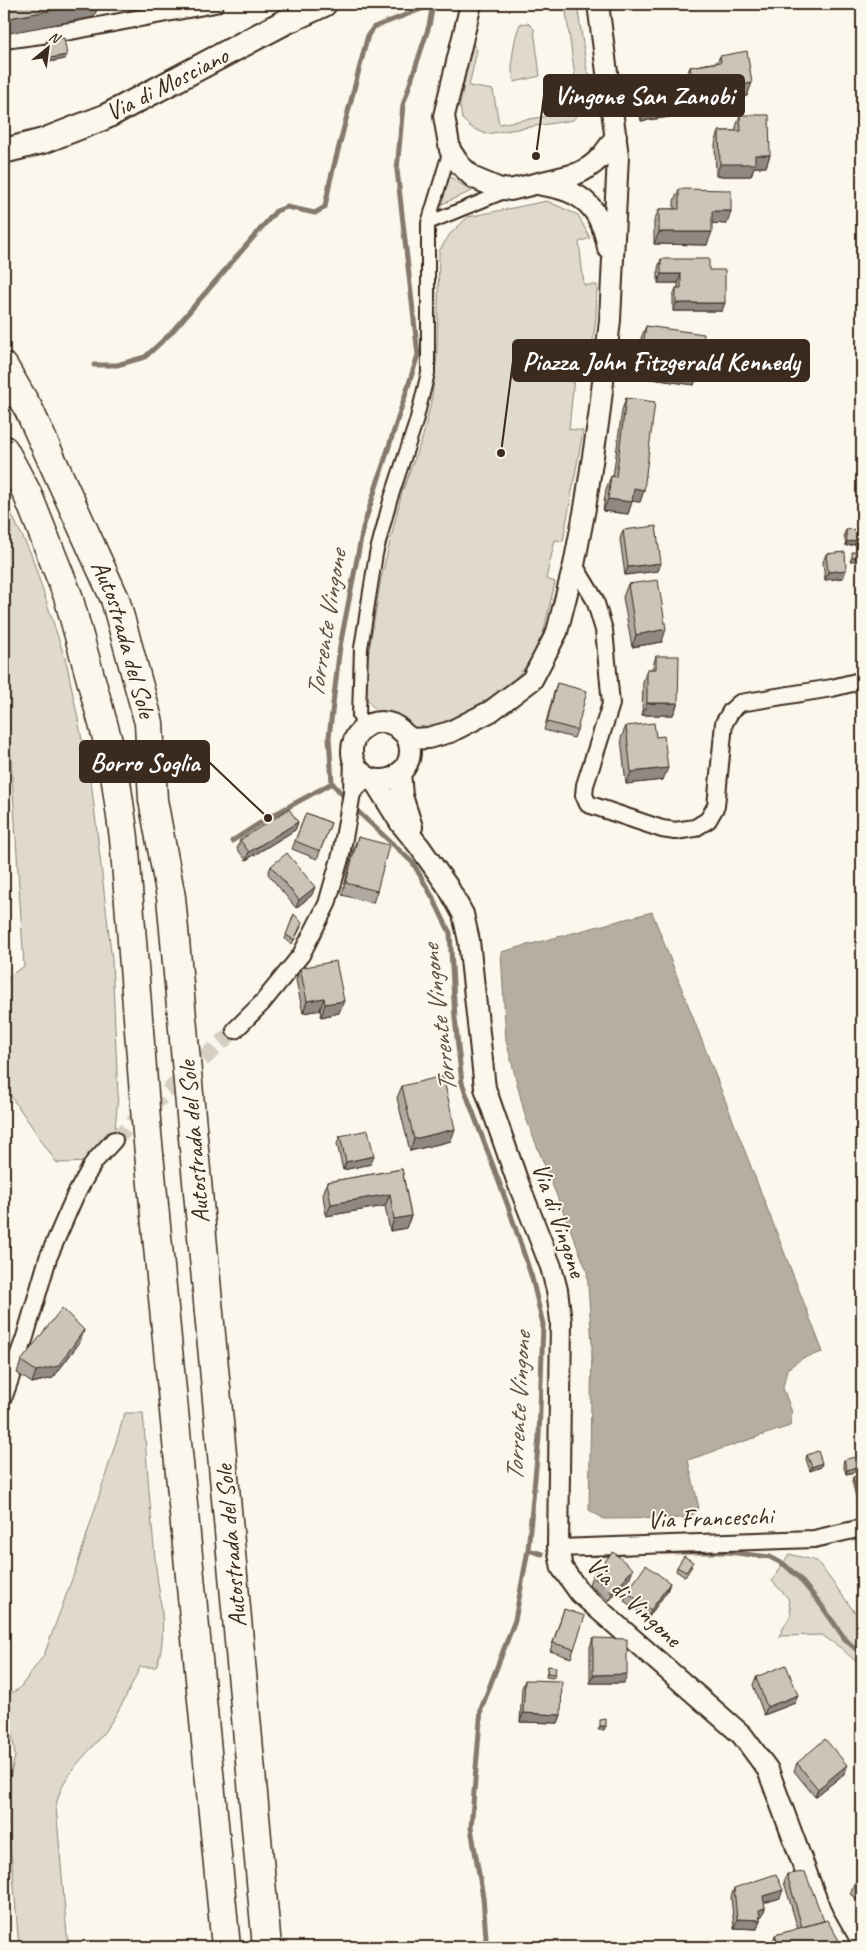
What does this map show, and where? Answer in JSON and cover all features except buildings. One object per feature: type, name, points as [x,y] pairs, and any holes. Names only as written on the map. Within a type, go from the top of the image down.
[{"type":"highway","name":"Autostrada del Sole","points":[[4,367],[28,410],[115,599],[148,723],[153,800],[171,897],[267,1947]]},
{"type":"highway","name":"Autostrada del Sole","points":[[4,450],[27,493],[68,596],[113,760],[124,838],[148,1142],[226,1947]]},
{"type":"main road","name":"Via di Mosciano","points":[[4,150],[43,141],[105,117],[284,22],[324,4]]},
{"type":"street","points":[[4,40],[70,31],[215,4]]},
{"type":"street","points":[[471,4],[444,116],[450,150],[460,165],[474,178],[498,188],[510,190]]},
{"type":"street","points":[[353,756],[358,768],[370,778],[390,778],[450,732],[491,710],[532,680],[557,632],[574,565],[599,417],[610,320],[618,156],[598,4]]},
{"type":"street","points":[[428,223],[510,190],[586,170],[596,163],[615,128]]},
{"type":"street","points":[[364,728],[359,716],[361,648],[376,554],[390,501],[416,422],[428,373],[428,223],[450,150]]},
{"type":"street","points":[[535,184],[558,187],[576,193],[587,202],[599,217],[604,230],[612,270]]},
{"type":"street","points":[[574,565],[595,600],[604,630],[611,704],[585,785],[584,795],[588,804],[662,829],[676,831],[695,828],[708,820],[716,806],[724,723],[731,711],[740,703],[832,688],[860,681]]},
{"type":"street","points":[[235,1030],[262,1003],[301,955],[327,904],[341,856],[352,793],[354,740],[364,728],[382,722],[389,723],[411,738],[418,740],[450,732]]},
{"type":"street","points":[[400,730],[409,745],[408,760],[402,770]]},
{"type":"street","name":"Via di Vingone","points":[[402,770],[402,796],[419,846]]},
{"type":"street","points":[[352,793],[370,778]]},
{"type":"street","name":"Via di Vingone","points":[[370,778],[401,824],[448,887],[463,914],[469,941],[485,1088],[517,1180],[551,1267],[557,1290],[561,1321],[558,1548],[562,1568],[580,1593],[742,1735],[768,1770],[822,1915],[840,1947]]},
{"type":"street","points":[[4,1396],[26,1337],[48,1258],[75,1196],[94,1162],[114,1140]]},
{"type":"street","name":"Via Franceschi","points":[[558,1548],[814,1539],[862,1528]]},
{"type":"shaded area","points":[[565,4],[577,4],[587,71],[592,76],[592,92],[584,109],[573,120],[486,134],[472,128],[462,119],[460,106],[470,48],[474,45],[477,50],[469,86],[493,90],[499,124],[561,114],[563,91],[577,91]]},
{"type":"shaded area","points":[[528,23],[534,29],[540,76],[514,82],[512,61],[516,37],[520,24]]},
{"type":"shaded area","points":[[441,171],[472,191],[435,207]]},
{"type":"shaded area","points":[[547,201],[578,215],[590,238],[579,242],[584,285],[597,285],[596,317],[589,373],[574,378],[569,429],[583,431],[563,541],[555,540],[546,579],[555,582],[545,626],[538,648],[523,670],[509,685],[452,722],[422,733],[413,730],[395,716],[378,713],[365,697],[367,662],[381,579],[402,492],[423,436],[431,403],[437,356],[439,251],[450,234],[468,217]]},
{"type":"shaded area","points":[[4,499],[31,554],[67,665],[92,789],[112,960],[118,1095],[114,1140],[94,1162],[57,1163],[4,1086],[4,980],[24,966],[8,712],[4,714]]},
{"type":"shaded area","points":[[652,912],[823,1352],[803,1358],[787,1369],[783,1388],[792,1412],[790,1426],[688,1460],[699,1508],[690,1518],[604,1519],[589,1510],[592,1344],[587,1271],[526,1119],[506,1040],[501,952]]},
{"type":"shaded area","points":[[125,1413],[143,1413],[153,1540],[163,1627],[160,1654],[156,1667],[140,1667],[116,1715],[104,1733],[72,1770],[59,1795],[56,1806],[68,1947],[19,1947],[6,1792],[15,1756],[7,1695],[19,1689],[44,1655],[78,1563]]},
{"type":"shaded area","points":[[789,1554],[817,1561],[862,1622],[862,1667],[841,1648],[822,1635],[779,1636],[791,1614],[788,1598],[772,1581]]},
{"type":"waterway","name":"Torrente Vingone","points":[[348,801],[332,783],[329,737],[340,646],[363,528],[418,355],[397,170],[403,105],[429,26],[433,4]]},
{"type":"waterway","points":[[94,365],[117,365],[145,357],[170,334],[276,211],[287,207],[315,213],[325,207],[368,35],[374,27],[432,5]]},
{"type":"waterway","points":[[232,841],[268,818],[332,783]]},
{"type":"waterway","name":"Torrente Vingone","points":[[353,807],[413,863],[450,933],[455,1018],[462,1083],[508,1206],[532,1278],[543,1324],[539,1437],[528,1550],[515,1620],[481,1709],[471,1828],[483,1897],[486,1938],[483,1947]]},
{"type":"waterway","points":[[528,1550],[542,1554]]},
{"type":"waterway","points":[[662,1552],[728,1552],[770,1557],[785,1565],[799,1578],[819,1602],[845,1639],[862,1655]]},
{"type":"waterway","points":[[590,1554],[629,1553]]},
{"type":"tunnel","points":[[114,1140],[235,1030]]},
{"type":"place","name":"Vingone San Zanobi","points":[[536,156]]},
{"type":"place","name":"Piazza John Fitzgerald Kennedy","points":[[501,453]]},
{"type":"place","name":"Borro Soglia","points":[[268,818]]}]
